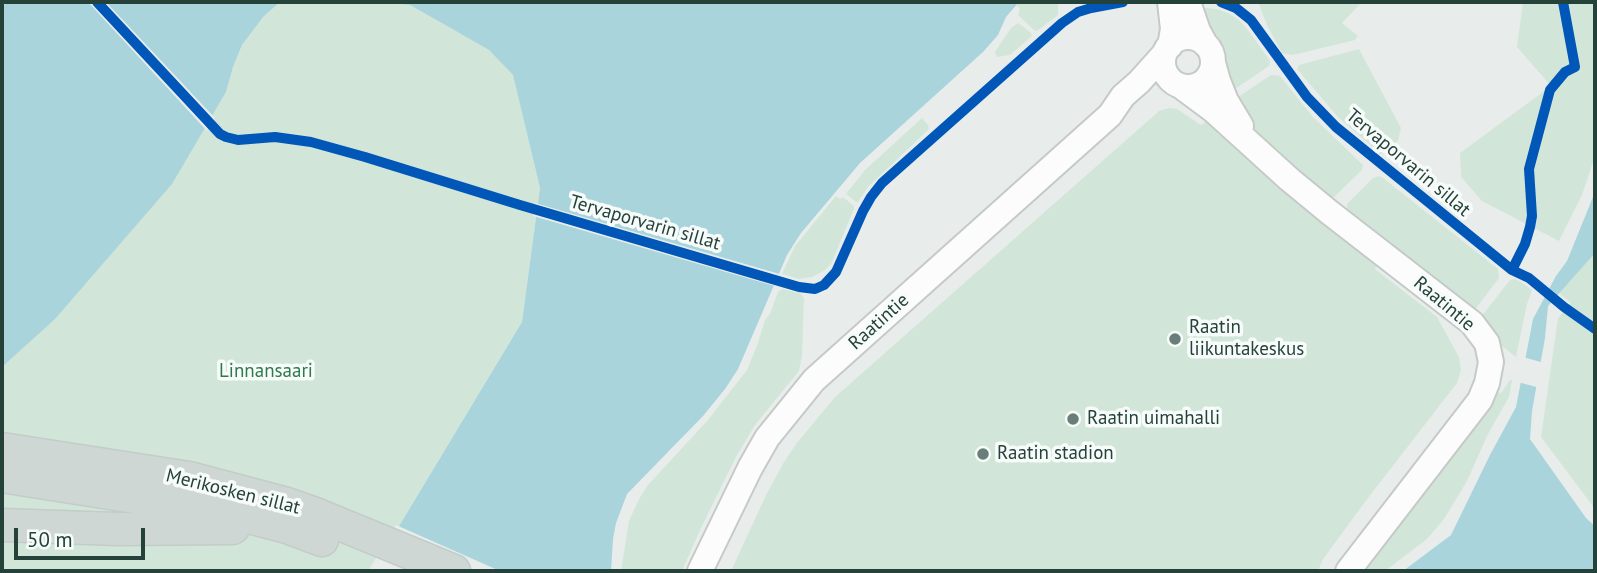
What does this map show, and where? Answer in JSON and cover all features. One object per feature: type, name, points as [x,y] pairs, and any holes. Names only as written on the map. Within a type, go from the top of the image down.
[{"type":"main road","name":"Merikosken sillat","points":[[2,449],[189,478],[287,505],[303,525],[398,571]]},
{"type":"main road","name":"Merikosken sillat","points":[[2,476],[303,525],[454,571]]},
{"type":"main road","points":[[12,525],[117,528],[303,525]]},
{"type":"street","points":[[1167,49],[1177,40],[1192,38],[1209,54],[1209,78],[1197,86],[1178,85],[1164,70],[1167,49],[1173,29],[1170,2]]},
{"type":"street","name":"Raatintie","points":[[1188,2],[1226,101],[1252,145]]},
{"type":"street","name":"Raatintie","points":[[700,571],[767,438],[814,380],[1110,115],[1123,96],[1139,82],[1167,49]]},
{"type":"street","name":"Raatintie","points":[[1110,115],[1178,85],[1213,110],[1329,212],[1472,323],[1487,343],[1490,362],[1487,383],[1480,400],[1348,571]]},
{"type":"green space","name":"Linnansaari","points":[[280,2],[379,2],[410,5],[489,50],[513,75],[540,188],[522,322],[372,571],[2,571],[2,367],[55,318],[169,187],[226,92],[242,45],[264,16]]},
{"type":"green space","points":[[1019,2],[1058,2],[1058,15],[1037,31],[1034,30],[1018,15],[1020,9],[1016,5]]},
{"type":"green space","points":[[1258,2],[1362,2],[1342,23],[1358,36],[1355,40],[1293,55],[1282,53]]},
{"type":"green space","points":[[1523,2],[1595,2],[1595,156],[1582,195],[1559,241],[1482,201],[1461,177],[1460,153],[1551,86],[1517,47]]},
{"type":"green space","points":[[1195,7],[1217,9],[1239,20],[1270,61],[1269,66],[1229,93],[1220,53]]},
{"type":"green space","points":[[1018,23],[1032,36],[1010,55],[997,57],[995,52],[1011,28]]},
{"type":"green space","points":[[1359,49],[1401,128],[1398,141],[1381,154],[1338,117],[1297,69],[1299,65]]},
{"type":"green space","points":[[1271,75],[1280,76],[1313,117],[1363,165],[1362,170],[1334,197],[1327,197],[1253,131],[1232,101]]},
{"type":"green space","name":"Raatin liikuntakeskus","points":[[1177,109],[1201,125],[1212,117],[1379,264],[1375,269],[1437,317],[1459,357],[1461,370],[1457,383],[1368,498],[1323,559],[1318,571],[731,571],[784,462],[835,397],[1159,111]]},
{"type":"green space","points":[[922,118],[929,129],[868,187],[858,202],[846,194],[865,170]]},
{"type":"green space","points":[[1379,176],[1498,269],[1499,278],[1474,311],[1347,212],[1347,204],[1373,178]]},
{"type":"green space","points":[[836,196],[840,199],[843,197],[854,209],[831,264],[812,277],[799,279],[782,274],[795,246]]},
{"type":"green space","points":[[1595,253],[1595,509],[1541,437],[1558,318],[1571,303],[1559,293]]},
{"type":"green space","points":[[1515,279],[1532,290],[1516,357],[1497,342],[1481,317],[1510,280]]},
{"type":"green space","points":[[782,289],[800,293],[804,298],[799,371],[755,425],[736,457],[682,571],[621,571],[629,521],[638,501],[647,486],[707,421],[747,370],[765,320]]},
{"type":"green space","points":[[1510,380],[1509,397],[1488,434],[1467,481],[1444,519],[1427,539],[1385,571],[1360,571],[1495,392],[1501,393]]},
{"type":"water","points":[[7,2],[280,2],[264,16],[242,45],[226,92],[172,184],[55,319],[2,367],[2,7]]},
{"type":"water","points":[[379,2],[1019,2],[1006,17],[998,35],[983,52],[860,163],[801,233],[787,255],[738,369],[725,389],[703,416],[627,494],[616,523],[611,571],[372,571],[522,322],[540,188],[513,75],[489,50],[410,5]]},
{"type":"water","points":[[1595,192],[1595,253],[1548,306],[1530,439],[1586,518],[1595,526],[1595,571],[1403,571],[1451,535],[1516,407],[1533,319],[1567,261]]},
{"type":"pier","points":[[88,2],[106,2],[215,118],[207,131]]},
{"type":"pier","points":[[535,203],[783,275],[778,287],[533,216]]},
{"type":"pier","points":[[1523,357],[1544,363],[1540,388],[1518,382]]},
{"type":"pier","points":[[396,525],[500,571],[368,571]]},
{"type":"cycle path","name":"Tervaporvarin sillat","points":[[97,2],[220,134],[226,137],[238,140],[275,137],[311,142],[799,287],[815,289],[824,285],[836,272],[863,211],[882,183],[1062,23],[1078,12],[1123,2]]},
{"type":"cycle path","name":"Tervaporvarin sillat","points":[[1221,2],[1236,8],[1251,20],[1307,97],[1336,127],[1512,270],[1529,278],[1595,329]]},
{"type":"cycle path","points":[[1512,270],[1530,227],[1532,216],[1529,169],[1550,90],[1565,72],[1575,67],[1563,2]]},
{"type":"place","name":"Raatin liikuntakeskus","points":[[1175,339]]},
{"type":"place","name":"Raatin uimahalli","points":[[1073,419]]},
{"type":"place","name":"Raatin stadion","points":[[983,454]]}]
